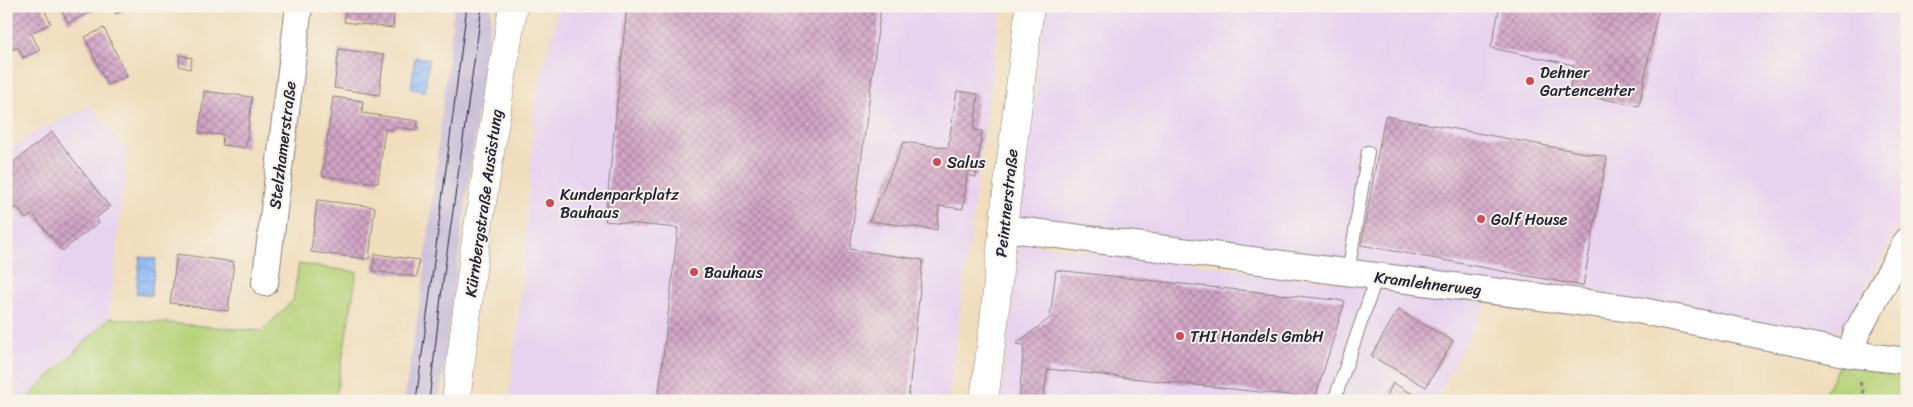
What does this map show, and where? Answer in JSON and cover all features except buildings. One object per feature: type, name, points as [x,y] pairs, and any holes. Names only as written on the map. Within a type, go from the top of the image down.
[{"type":"main road","name":"Kürnbergstraße Ausästung","points":[[456,401],[474,253],[513,6]]},
{"type":"main road","name":"Peintnerstraße","points":[[984,401],[1030,6]]},
{"type":"street","name":"Stelzhamerstraße","points":[[265,283],[299,6]]},
{"type":"street","name":"Kramlehnerweg","points":[[1004,228],[1633,309],[1850,354],[1907,361]]},
{"type":"street","points":[[1850,354],[1857,332],[1907,241]]},
{"type":"lane","points":[[1348,273],[1368,152]]},
{"type":"lane","points":[[1334,401],[1377,276]]},
{"type":"shaded area","points":[[454,6],[492,6],[439,401],[404,401],[423,282]]},
{"type":"shaded area","points":[[560,6],[1001,6],[948,401],[509,401],[519,314],[536,95]]},
{"type":"shaded area","points":[[1046,6],[1907,6],[1907,211],[1845,323],[1836,331],[1822,337],[1019,218],[1039,49]]},
{"type":"shaded area","points":[[90,106],[127,152],[109,318],[23,401],[6,383],[6,154],[33,133]]},
{"type":"shaded area","points":[[1020,243],[1490,298],[1435,401],[1000,401]]},
{"type":"green space","points":[[299,264],[357,272],[335,401],[24,401],[109,318],[262,331],[293,300]]},
{"type":"green space","points":[[1842,361],[1907,371],[1907,401],[1820,401]]},
{"type":"water","points":[[415,57],[429,59],[425,91],[411,89]]},
{"type":"water","points":[[140,257],[156,259],[151,296],[136,294]]},
{"type":"tram line","points":[[416,401],[467,6]]},
{"type":"tram line","points":[[429,401],[442,288],[482,6]]},
{"type":"place","name":"Dehner Gartencenter","points":[[1530,81]]},
{"type":"place","name":"Salus","points":[[937,162]]},
{"type":"place","name":"Kundenparkplatz Bauhaus","points":[[550,203]]},
{"type":"place","name":"Golf House","points":[[1481,219]]},
{"type":"place","name":"Bauhaus","points":[[694,272]]},
{"type":"place","name":"THI Handels GmbH","points":[[1180,336]]}]
